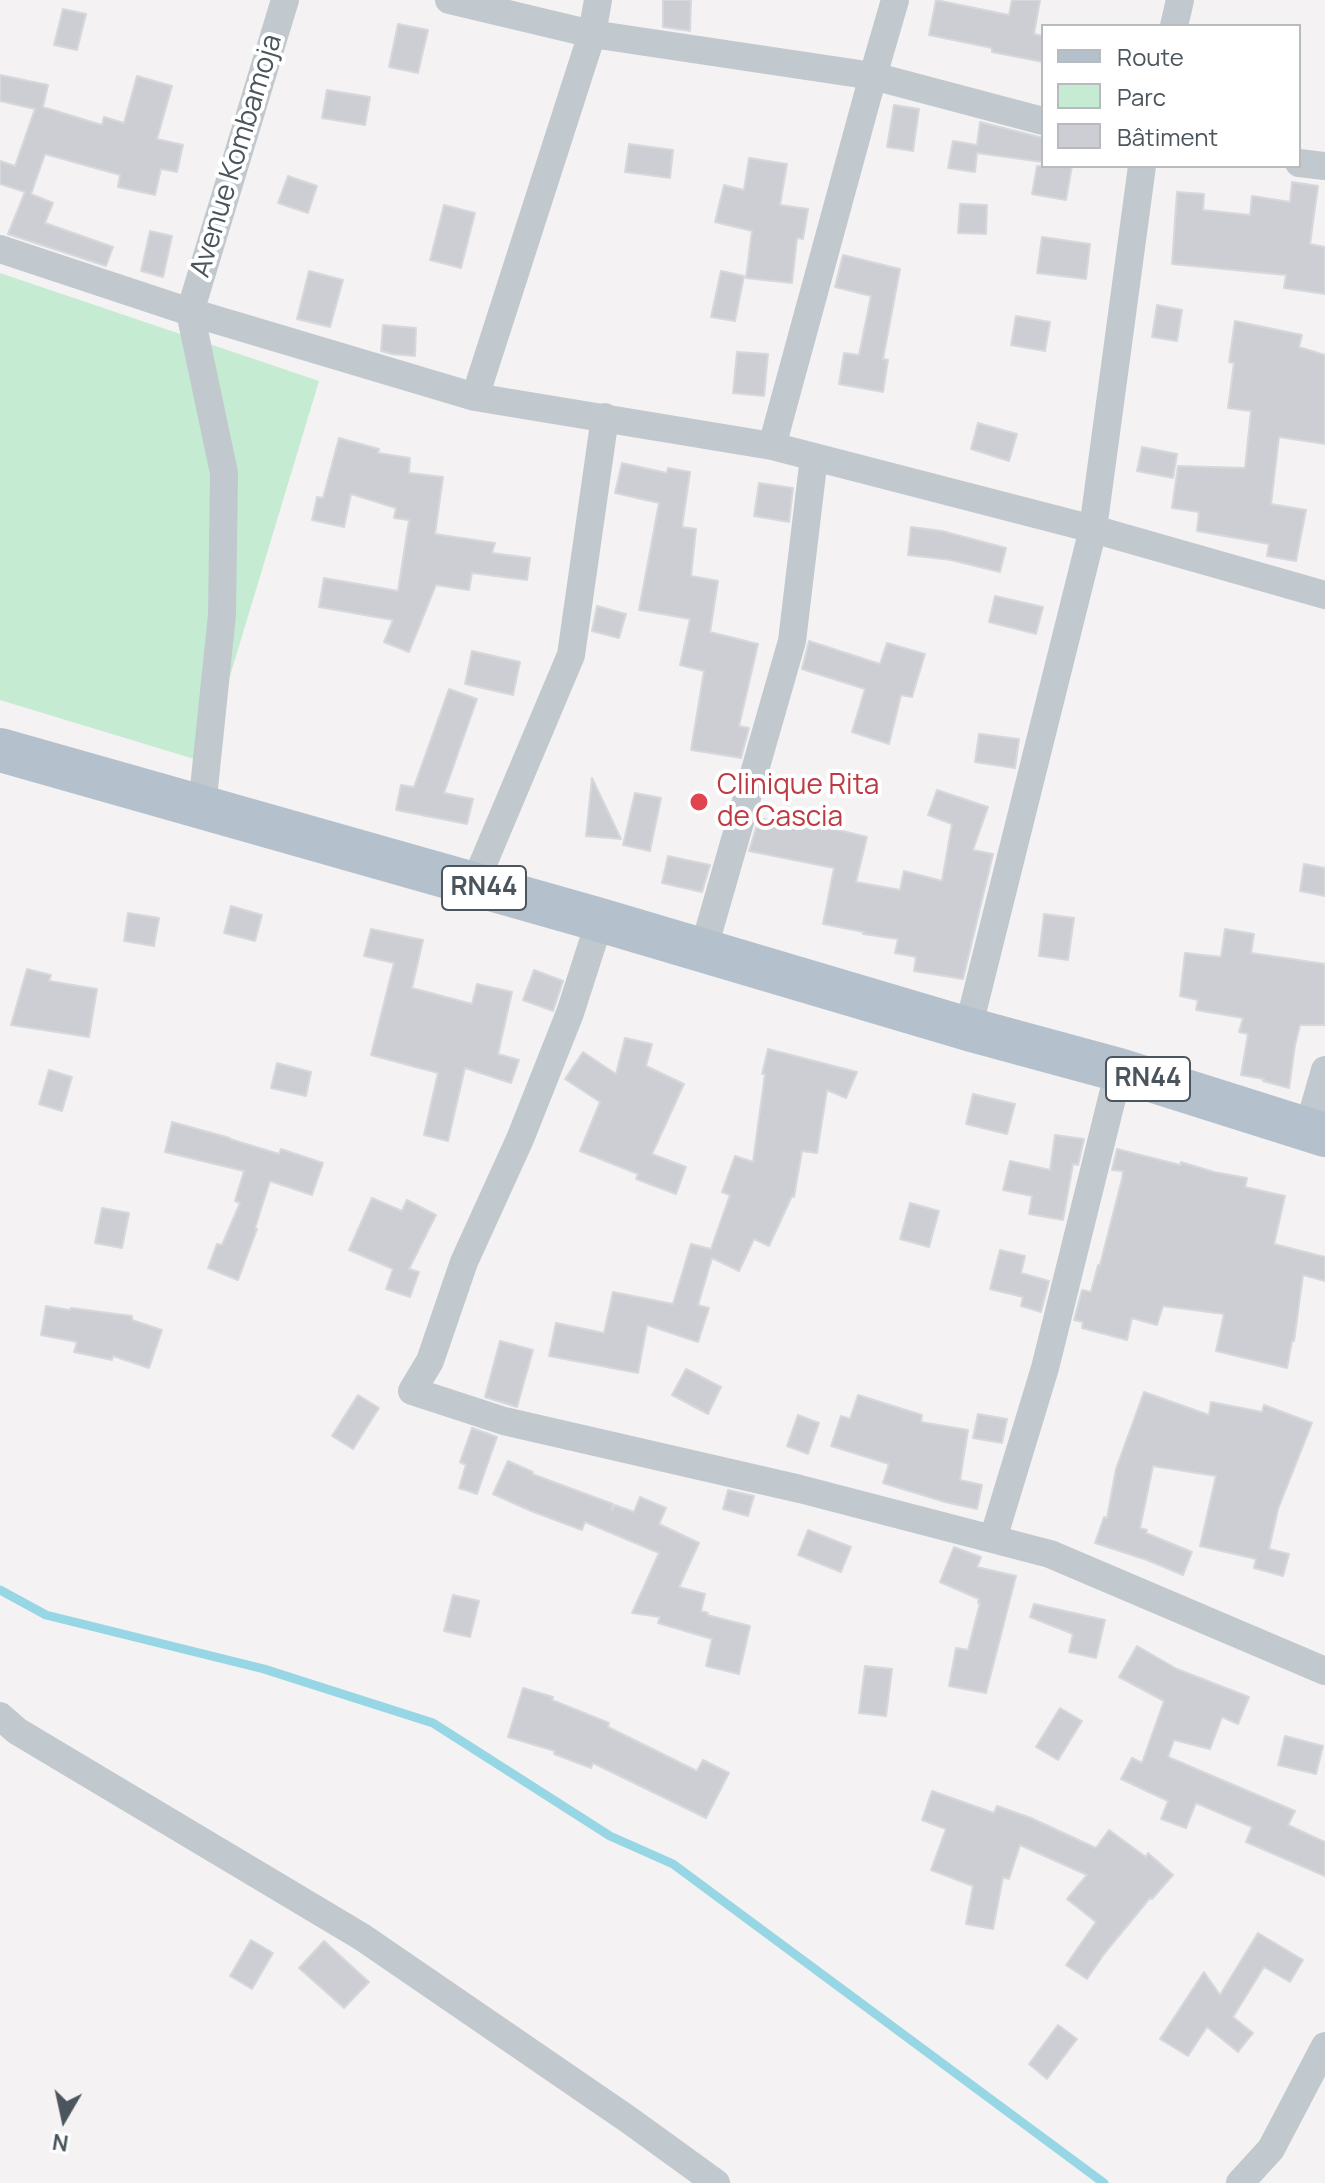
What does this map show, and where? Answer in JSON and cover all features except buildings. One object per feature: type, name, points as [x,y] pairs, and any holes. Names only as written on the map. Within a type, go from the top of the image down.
[{"type":"main road","name":"RN44","points":[[0,750],[1119,1070],[1316,1132]]},
{"type":"street","name":"Avenue Kombamoja","points":[[190,312],[285,0]]},
{"type":"street","points":[[449,0],[592,34],[873,76],[1041,120]]},
{"type":"street","points":[[475,397],[592,34],[598,0]]},
{"type":"street","points":[[772,446],[895,0]]},
{"type":"street","points":[[1174,24],[1180,0]]},
{"type":"street","points":[[1301,163],[1325,166]]},
{"type":"street","points":[[968,1029],[1093,529],[1142,168]]},
{"type":"street","points":[[0,249],[190,312],[475,397],[772,446],[1093,529],[1325,595]]},
{"type":"street","points":[[190,312],[224,473],[222,615],[202,807]]},
{"type":"street","points":[[474,885],[571,655],[605,417]]},
{"type":"street","points":[[703,951],[792,641],[814,457]]},
{"type":"street","points":[[600,920],[570,1013],[520,1139],[464,1262],[430,1361],[412,1391],[504,1421],[800,1489],[1050,1554],[1325,1671]]},
{"type":"street","points":[[993,1539],[1045,1368],[1119,1070]]},
{"type":"street","points":[[1316,1132],[1325,1070]]},
{"type":"street","points":[[0,1716],[17,1731],[362,1937],[716,2183]]},
{"type":"street","points":[[1240,2183],[1271,2149],[1325,2046]]},
{"type":"green space","points":[[0,273],[319,381],[204,762],[0,700]]},
{"type":"waterway","points":[[0,1590],[46,1615],[264,1669],[433,1723],[610,1836],[673,1864],[1104,2183]]},
{"type":"place","name":"Clinique Rita de Cascia","points":[[699,802]]}]
